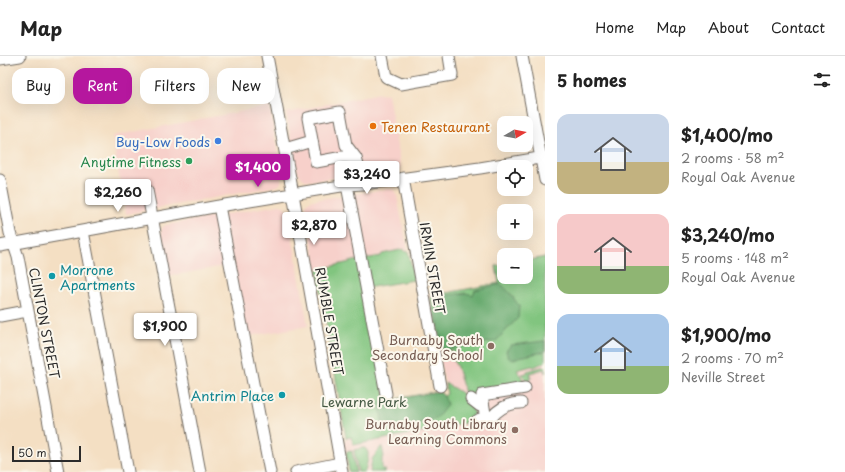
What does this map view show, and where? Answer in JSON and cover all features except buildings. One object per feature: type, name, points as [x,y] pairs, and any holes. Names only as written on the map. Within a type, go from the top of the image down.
[{"type":"street","points":[[0,59],[20,56]]},
{"type":"street","name":"RUMBLE STREET","points":[[267,56],[285,148],[341,468]]},
{"type":"street","points":[[382,56],[386,77],[401,84],[452,75],[449,56]]},
{"type":"street","points":[[522,56],[543,157],[545,180]]},
{"type":"street","points":[[356,158],[343,157],[316,162],[308,118],[340,112],[346,145],[356,158],[364,184]]},
{"type":"street","points":[[285,148],[312,141]]},
{"type":"street","points":[[0,246],[219,206],[347,185],[480,168],[543,157]]},
{"type":"street","name":"IRMIN STREET","points":[[403,178],[440,386]]},
{"type":"street","name":"CLINTON STREET","points":[[0,180],[18,257],[58,472]]},
{"type":"street","points":[[347,185],[386,394]]},
{"type":"street","points":[[147,190],[200,472]]},
{"type":"street","points":[[219,206],[270,472]]},
{"type":"street","points":[[83,231],[128,472]]},
{"type":"street","points":[[0,316],[28,311]]},
{"type":"street","points":[[507,396],[482,396],[484,420],[507,396],[525,388]]},
{"type":"street","points":[[471,399],[480,406],[483,406]]},
{"type":"street","points":[[296,472],[341,468]]},
{"type":"shaded area","points":[[380,93],[388,94],[401,169],[311,181],[305,180],[301,177],[297,170],[286,113]]},
{"type":"shaded area","points":[[270,106],[281,177],[281,183],[278,186],[126,214],[112,136]]},
{"type":"shaded area","points":[[389,189],[394,190],[397,196],[408,251],[317,270],[306,210],[308,202]]},
{"type":"shaded area","points":[[279,205],[284,206],[288,212],[308,326],[244,337],[230,265],[169,276],[161,232],[162,228],[166,225]]},
{"type":"shaded area","name":"Burnaby South Secondary School","points":[[545,256],[545,472],[349,472],[344,445],[346,438],[392,430],[388,407],[447,396],[428,295],[497,283],[533,284],[533,259]]},
{"type":"shaded area","name":"Burnaby South Secondary School","points":[[495,265],[497,265],[497,277]]},
{"type":"green space","name":"Lewarne Park","points":[[404,249],[405,252],[408,251],[414,280],[366,288],[391,428],[447,405],[444,396],[447,394],[445,383],[466,398],[472,407],[475,421],[354,445],[351,437],[346,438],[317,270],[381,256],[382,254]]},
{"type":"green space","points":[[545,257],[545,362],[534,367],[532,366],[517,370],[526,384],[479,402],[465,393],[457,367],[451,356],[454,351],[444,351],[440,348],[430,296],[497,283],[533,284],[533,260]]},
{"type":"green space","points":[[501,284],[510,293],[519,306],[518,318],[496,341],[443,350],[434,297],[466,293],[473,295],[475,290]]},
{"type":"green space","points":[[545,341],[545,351],[543,352],[512,360],[508,357],[506,351],[511,345]]},
{"type":"green space","points":[[545,366],[545,373],[544,369],[530,373],[531,378],[528,383],[522,374],[527,373],[527,371]]},
{"type":"green space","points":[[439,391],[444,396],[447,405],[436,419],[395,429],[383,425],[379,402]]},
{"type":"green space","points":[[382,446],[384,457],[382,458],[382,470],[386,470],[384,472],[370,472],[372,459]]},
{"type":"green space","points":[[365,448],[368,452],[368,459],[365,472],[358,472],[354,450]]},
{"type":"green space","points":[[352,451],[356,472],[349,472],[346,452]]},
{"type":"place","name":"Tenen Restaurant","points":[[373,126]]},
{"type":"place","name":"Buy-Low Foods","points":[[218,141]]},
{"type":"place","name":"Anytime Fitness","points":[[189,161]]},
{"type":"place","name":"Morrone Apartments","points":[[52,276]]},
{"type":"place","name":"Burnaby South Secondary School","points":[[491,346]]},
{"type":"place","name":"Antrim Place","points":[[282,395]]},
{"type":"place","name":"Burnaby South Library Learning Commons","points":[[515,430]]}]
